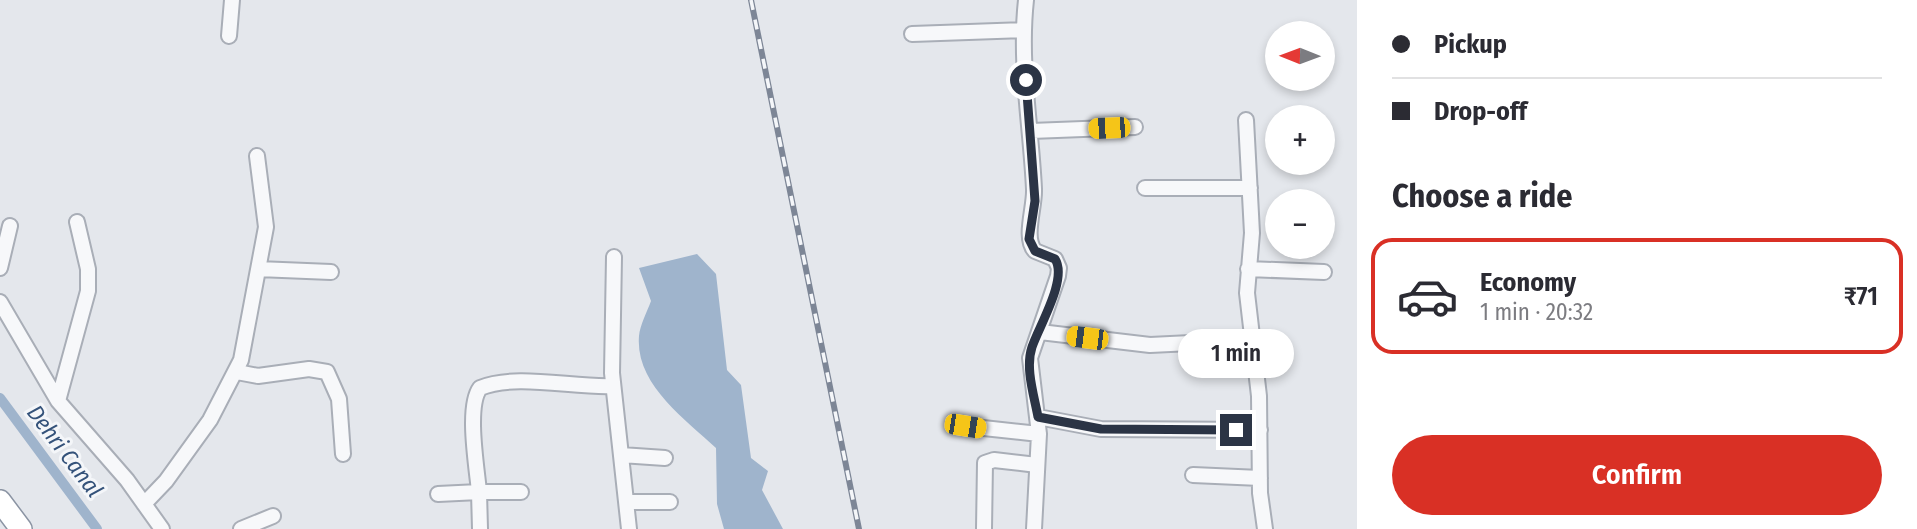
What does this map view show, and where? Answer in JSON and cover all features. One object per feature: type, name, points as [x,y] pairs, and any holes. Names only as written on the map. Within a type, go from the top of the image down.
[{"type":"highway","points":[[0,501],[21,529]]},
{"type":"street","points":[[229,36],[232,0]]},
{"type":"street","points":[[1026,0],[1023,30],[1035,201],[1029,239],[1035,251],[1055,259],[1059,268],[1030,358],[1038,417],[1034,529]]},
{"type":"street","points":[[912,34],[1023,30]]},
{"type":"street","points":[[1246,120],[1252,233],[1248,269],[1265,529]]},
{"type":"street","points":[[1031,131],[1135,127]]},
{"type":"street","points":[[144,504],[184,457],[237,372],[266,215],[257,156]]},
{"type":"street","points":[[1145,188],[1250,188]]},
{"type":"street","points":[[58,401],[88,291],[88,269],[78,222]]},
{"type":"street","points":[[0,268],[10,226]]},
{"type":"street","points":[[614,257],[613,386],[629,529]]},
{"type":"street","points":[[258,269],[331,272]]},
{"type":"street","points":[[1248,269],[1324,272]]},
{"type":"street","points":[[0,302],[58,401],[162,529]]},
{"type":"street","points":[[1040,332],[1150,345],[1252,340]]},
{"type":"street","points":[[237,372],[258,376],[309,369],[327,372],[339,399],[343,454]]},
{"type":"street","points":[[480,529],[474,418],[476,393],[480,388],[548,381],[579,387],[613,386]]},
{"type":"street","points":[[1038,417],[1101,429],[1260,430]]},
{"type":"street","points":[[965,426],[1038,434]]},
{"type":"street","points":[[621,455],[665,458]]},
{"type":"street","points":[[984,529],[985,463],[994,460],[1037,465]]},
{"type":"street","points":[[1193,475],[1260,478]]},
{"type":"street","points":[[438,494],[520,492]]},
{"type":"street","points":[[628,502],[670,502]]},
{"type":"street","points":[[241,529],[273,516]]},
{"type":"water","points":[[697,254],[716,274],[727,370],[741,385],[751,458],[768,471],[762,490],[783,529],[724,529],[717,504],[716,448],[664,399],[645,370],[639,336],[651,301],[639,268]]},
{"type":"waterway","name":"Dehri Canal","points":[[0,398],[97,529]]},
{"type":"railway","points":[[751,0],[859,529]]},
{"type":"route","points":[[1026,80],[1035,201],[1029,239],[1035,251],[1055,259],[1059,268],[1046,318],[1032,346],[1030,358],[1038,417],[1101,429],[1236,430]]}]
